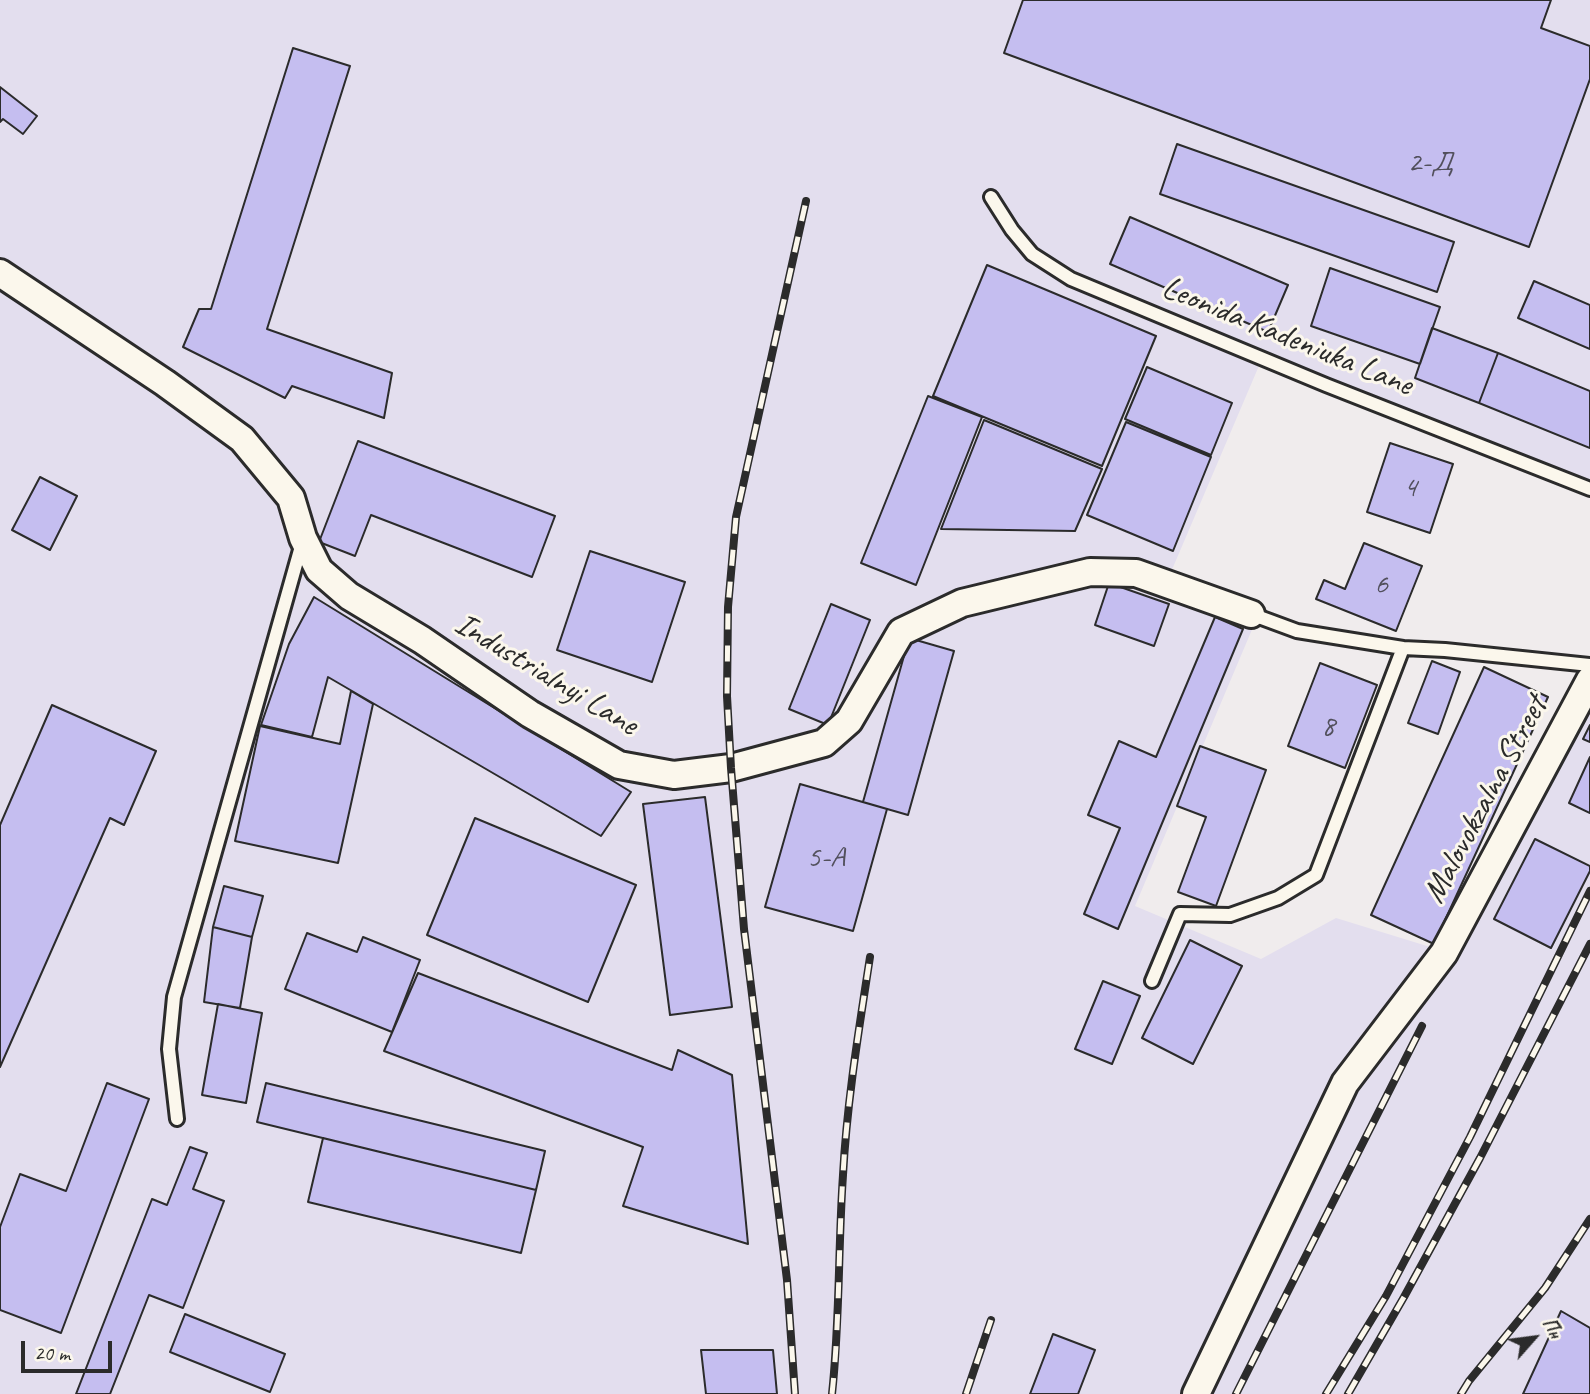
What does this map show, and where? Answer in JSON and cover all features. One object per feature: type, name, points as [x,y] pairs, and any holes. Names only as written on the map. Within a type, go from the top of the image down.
[{"type":"street","name":"Industrialnyi Lane","points":[[0,273],[165,383],[242,439],[291,498],[303,538],[319,569],[349,596],[422,640],[530,714],[619,765],[674,775],[731,768],[824,743],[849,721],[901,632],[962,603],[1090,572],[1136,573],[1251,614]]},
{"type":"street","name":"Malovokzalna Street","points":[[1196,1394],[1345,1083],[1444,953],[1590,680]]},
{"type":"lane","name":"Leonida Kadeniuka Lane","points":[[991,197],[1012,230],[1032,254],[1071,279],[1326,385],[1590,489]]},
{"type":"lane","points":[[177,1119],[169,1049],[174,997],[303,538]]},
{"type":"lane","points":[[1251,614],[1297,631],[1403,648],[1590,665]]},
{"type":"lane","points":[[1152,981],[1180,914],[1230,915],[1278,898],[1316,875],[1403,648]]},
{"type":"shaded area","points":[[0,0],[1590,0],[1590,486],[1264,354],[1168,579],[1259,613],[1135,906],[1261,959],[1336,918],[1453,954],[1590,696],[1590,1394],[0,1394]]},
{"type":"building","points":[[1023,0],[1551,0],[1541,28],[1590,46],[1590,79],[1529,247],[1004,53]]},
{"type":"building","points":[[293,48],[350,66],[267,329],[392,373],[384,418],[292,386],[285,398],[183,347],[199,309],[211,309]]},
{"type":"building","points":[[0,87],[37,116],[23,134],[3,119],[0,122]]},
{"type":"building","points":[[1177,144],[1454,242],[1437,292],[1160,194]]},
{"type":"building","points":[[1130,217],[1288,285],[1268,332],[1110,264]]},
{"type":"building","points":[[987,265],[1156,336],[1102,466],[933,396]]},
{"type":"building","points":[[1330,268],[1440,307],[1420,364],[1311,326]]},
{"type":"building","points":[[1534,281],[1590,305],[1590,349],[1518,318]]},
{"type":"building","points":[[1432,328],[1498,353],[1479,403],[1415,378]]},
{"type":"building","points":[[1498,353],[1590,391],[1590,448],[1479,403]]},
{"type":"building","points":[[1147,367],[1232,403],[1211,455],[1125,419]]},
{"type":"building","points":[[928,396],[982,417],[916,585],[861,563]]},
{"type":"building","points":[[984,420],[1102,469],[1075,531],[941,529]]},
{"type":"building","points":[[1126,422],[1211,457],[1173,551],[1087,515]]},
{"type":"building","points":[[358,441],[555,516],[532,577],[371,515],[355,556],[319,542]]},
{"type":"building","points":[[1390,443],[1453,464],[1430,533],[1367,512]]},
{"type":"building","points":[[40,477],[77,496],[50,550],[12,530]]},
{"type":"building","points":[[1364,543],[1422,566],[1396,631],[1316,599],[1324,580],[1345,589]]},
{"type":"building","points":[[590,551],[685,582],[652,682],[557,650]]},
{"type":"building","points":[[1109,583],[1169,604],[1154,646],[1095,625]]},
{"type":"building","points":[[314,597],[631,792],[601,836],[328,677],[312,737],[261,725],[289,644]]},
{"type":"building","points":[[831,604],[870,620],[828,725],[789,709]]},
{"type":"building","points":[[1215,617],[1243,629],[1118,929],[1084,914],[1120,828],[1088,815],[1119,741],[1156,757]]},
{"type":"building","points":[[909,638],[954,651],[908,815],[863,802]]},
{"type":"building","points":[[1432,661],[1460,672],[1438,734],[1408,723]]},
{"type":"building","points":[[1320,663],[1377,685],[1345,768],[1288,746]]},
{"type":"building","points":[[1484,667],[1548,697],[1434,944],[1371,915]]},
{"type":"building","points":[[351,691],[373,704],[338,863],[235,841],[260,726],[340,744]]},
{"type":"building","points":[[52,705],[156,751],[124,825],[110,818],[0,1067],[0,825]]},
{"type":"building","points":[[1590,725],[1590,742],[1583,739]]},
{"type":"building","points":[[1200,746],[1266,770],[1216,906],[1178,892],[1206,817],[1177,806]]},
{"type":"building","points":[[1590,757],[1590,813],[1569,803]]},
{"type":"building","points":[[800,784],[887,809],[853,931],[765,907]]},
{"type":"building","points":[[705,797],[732,1007],[670,1015],[643,804]]},
{"type":"building","points":[[475,818],[636,885],[588,1002],[427,935]]},
{"type":"building","points":[[1535,839],[1590,866],[1590,871],[1551,948],[1494,919]]},
{"type":"building","points":[[224,886],[263,896],[252,937],[213,927]]},
{"type":"building","points":[[213,927],[252,937],[240,1008],[204,1002]]},
{"type":"building","points":[[307,933],[357,952],[363,937],[420,960],[392,1032],[285,989]]},
{"type":"building","points":[[1190,940],[1242,966],[1193,1064],[1142,1038]]},
{"type":"building","points":[[418,973],[672,1070],[678,1050],[732,1075],[748,1244],[623,1206],[643,1147],[384,1051]]},
{"type":"building","points":[[1103,981],[1140,996],[1112,1064],[1075,1049]]},
{"type":"building","points":[[218,1004],[262,1013],[246,1103],[202,1095]]},
{"type":"building","points":[[107,1083],[149,1099],[61,1333],[0,1310],[0,1227],[20,1174],[66,1191]]},
{"type":"building","points":[[266,1083],[545,1151],[536,1190],[257,1122]]},
{"type":"building","points":[[323,1138],[536,1190],[521,1253],[308,1202]]},
{"type":"building","points":[[190,1147],[207,1153],[193,1189],[224,1201],[183,1308],[149,1295],[110,1394],[76,1394],[152,1199],[167,1205]]},
{"type":"building","points":[[1561,1311],[1590,1328],[1590,1394],[1523,1394]]},
{"type":"building","points":[[185,1314],[285,1354],[270,1392],[170,1352]]},
{"type":"building","points":[[1053,1334],[1095,1350],[1078,1394],[1030,1394]]},
{"type":"building","points":[[701,1350],[773,1350],[777,1394],[706,1394]]},
{"type":"railway","points":[[795,1394],[787,1280],[744,929],[727,696],[728,607],[736,517],[806,201]]},
{"type":"railway","points":[[1326,1394],[1386,1296],[1470,1137],[1590,891]]},
{"type":"railway","points":[[1348,1394],[1480,1158],[1590,944]]},
{"type":"railway","points":[[832,1394],[845,1147],[870,957]]},
{"type":"railway","points":[[1236,1394],[1422,1026]]},
{"type":"railway","points":[[1461,1394],[1545,1288],[1590,1219]]},
{"type":"railway","points":[[966,1394],[991,1320]]}]
